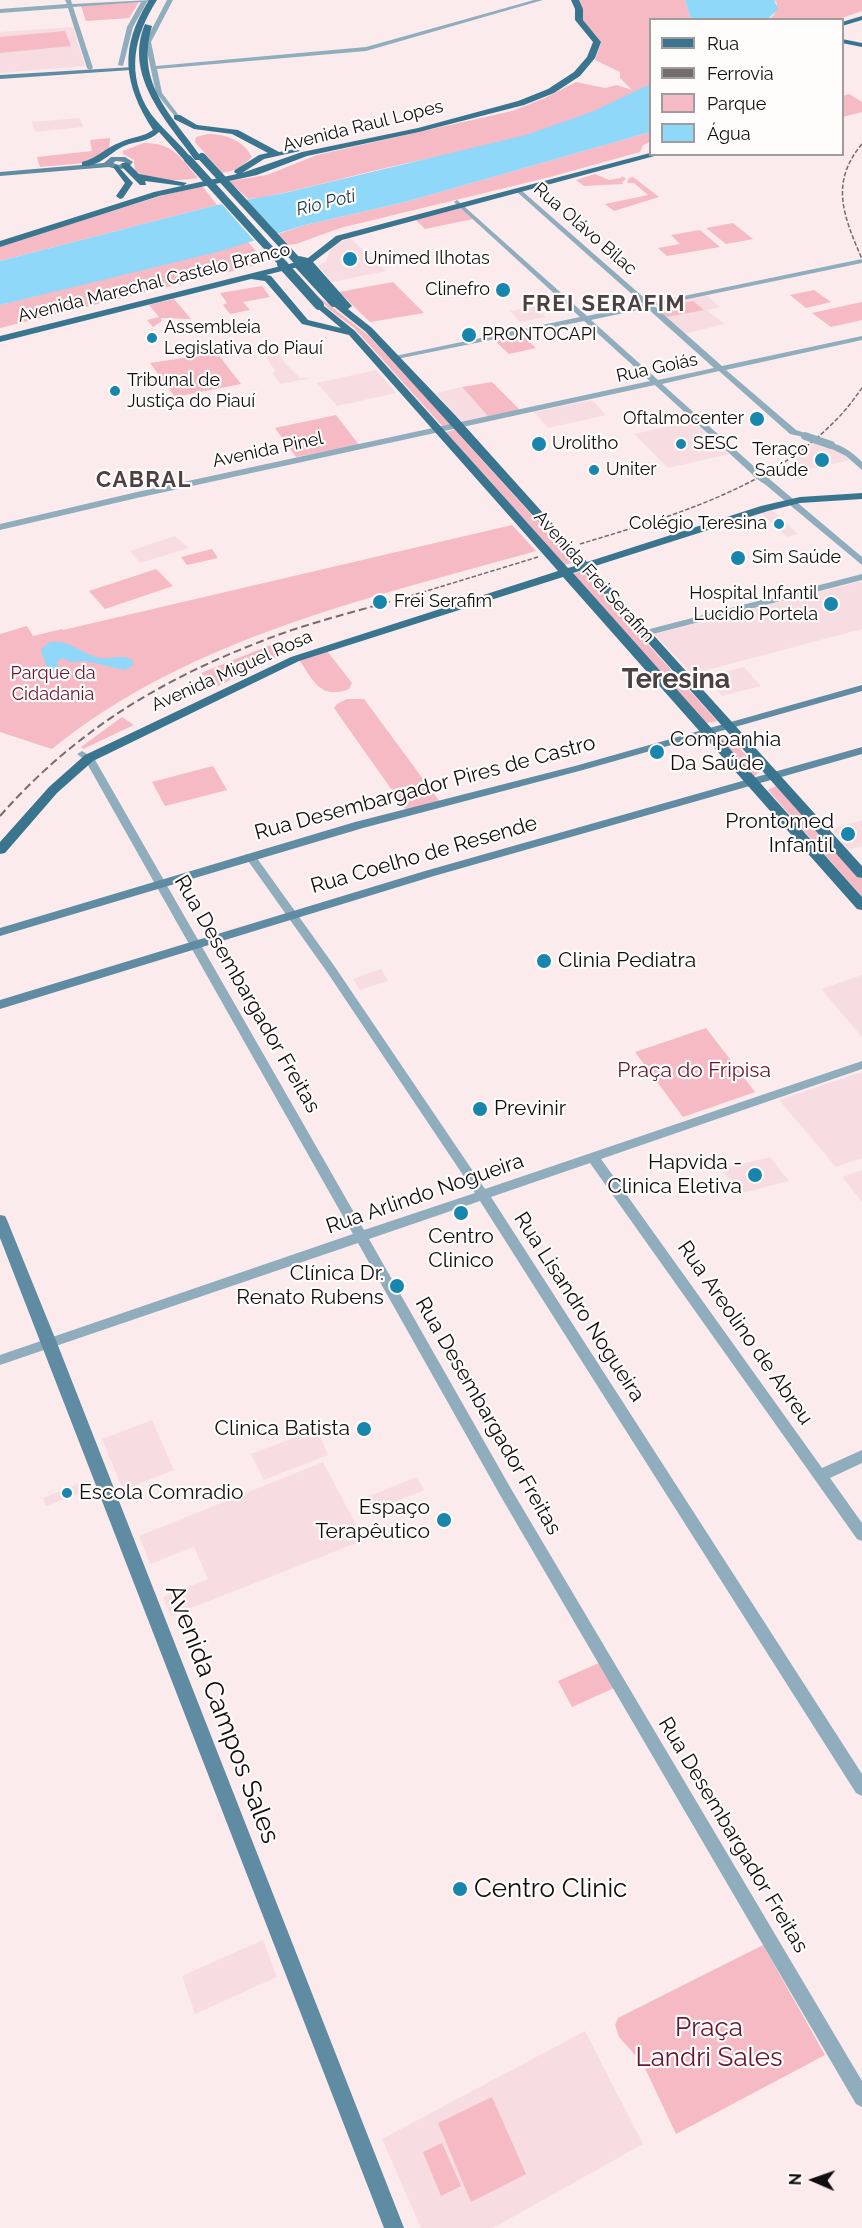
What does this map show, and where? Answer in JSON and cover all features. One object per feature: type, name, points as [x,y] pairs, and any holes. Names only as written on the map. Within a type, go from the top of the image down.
[{"type":"main road","points":[[130,65],[133,39],[140,15],[153,0]]},
{"type":"main road","points":[[162,0],[153,23],[143,39],[152,94],[195,155],[327,303]]},
{"type":"main road","name":"Avenida Raul Lopes","points":[[0,242],[68,219],[120,196],[146,189],[226,175],[245,169],[262,157],[448,120],[520,100],[549,86],[578,65],[585,57],[591,44],[574,21],[568,0]]},
{"type":"main road","name":"Avenida Raul Lopes","points":[[0,242],[187,187],[254,173],[286,161],[503,109],[551,91],[572,78],[585,66],[597,42],[579,20],[579,9],[575,0]]},
{"type":"main road","points":[[844,24],[862,18]]},
{"type":"main road","points":[[844,29],[862,23]]},
{"type":"main road","points":[[844,42],[862,46]]},
{"type":"main road","points":[[0,173],[85,164],[102,159],[116,161],[137,176],[146,189],[146,193],[135,201],[124,200],[120,196],[129,183],[116,161],[119,145],[156,132],[135,87],[124,45]]},
{"type":"main road","points":[[0,76],[121,65],[138,66],[150,71]]},
{"type":"main road","points":[[0,76],[130,65]]},
{"type":"main road","points":[[148,116],[195,155],[327,303]]},
{"type":"main road","points":[[177,117],[178,131]]},
{"type":"main road","points":[[177,117],[187,126],[231,130],[250,144],[262,157],[273,162],[286,161],[287,156],[257,147],[250,144],[227,133],[208,131],[191,136],[189,139],[195,155]]},
{"type":"main road","points":[[116,161],[123,147],[148,141],[170,144],[195,155]]},
{"type":"main road","points":[[250,144],[298,151]]},
{"type":"main road","points":[[245,169],[255,158],[250,144]]},
{"type":"main road","name":"Avenida Marechal Castelo Branco","points":[[0,333],[308,262],[339,238],[459,204],[519,191],[649,154]]},
{"type":"main road","name":"Avenida Marechal Castelo Branco","points":[[0,339],[296,258],[337,234],[650,156]]},
{"type":"main road","points":[[0,173],[116,161]]},
{"type":"main road","points":[[137,176],[183,183]]},
{"type":"main road","points":[[296,258],[308,262],[369,330]]},
{"type":"main road","points":[[276,283],[275,275],[287,266]]},
{"type":"main road","points":[[228,281],[261,276],[276,283],[303,320],[326,323],[352,333]]},
{"type":"main road","name":"Avenida Frei Serafim","points":[[862,874],[458,425],[369,330],[342,310],[327,303],[326,323],[352,333],[862,906]]},
{"type":"main road","name":"Avenida Miguel Rosa","points":[[145,726],[295,659],[564,569],[789,499],[862,494]]},
{"type":"main road","points":[[539,574],[549,566],[550,554]]},
{"type":"main road","name":"Avenida Miguel Rosa","points":[[0,836],[44,787],[86,756],[292,654],[539,574],[564,569]]},
{"type":"main road","name":"Rua Desembargador Pires de Castro","points":[[0,932],[250,856],[862,688]]},
{"type":"main road","name":"Rua Coelho de Resende","points":[[0,1005],[292,914],[862,750]]},
{"type":"main road","name":"Avenida Miguel Rosa","points":[[0,850],[53,789],[86,756]]},
{"type":"main road","name":"Avenida Campos Sales","points":[[0,1220],[394,2228]]},
{"type":"street","points":[[0,11],[72,2],[146,0],[124,45],[121,65]]},
{"type":"street","points":[[153,23],[170,0]]},
{"type":"street","points":[[516,6],[530,0]]},
{"type":"street","points":[[177,117],[159,93],[150,71],[271,57],[348,52],[540,0]]},
{"type":"street","points":[[72,2],[92,67]]},
{"type":"street","name":"Rua Olávo Bilac","points":[[519,191],[793,432],[849,454],[862,467]]},
{"type":"street","points":[[459,204],[587,318],[734,455],[862,562]]},
{"type":"street","points":[[395,358],[862,261]]},
{"type":"street","name":"Rua Goiás","points":[[438,429],[862,338]]},
{"type":"street","name":"Avenida Pinel","points":[[0,527],[438,429]]},
{"type":"street","points":[[645,633],[862,577]]},
{"type":"street","name":"Rua Desembargador Freitas","points":[[86,756],[510,1499],[862,2098]]},
{"type":"street","name":"Rua Lisandro Nogueira","points":[[250,856],[292,914],[482,1195],[862,1788]]},
{"type":"street","name":"Rua Arlindo Nogueira","points":[[0,1360],[862,1065]]},
{"type":"street","name":"Rua Areolino de Abreu","points":[[593,1157],[862,1534]]},
{"type":"street","points":[[820,1476],[862,1456]]},
{"type":"shaded area","points":[[73,27],[85,66],[0,73],[0,32]]},
{"type":"shaded area","points":[[80,118],[83,127],[35,132],[32,122]]},
{"type":"shaded area","name":"Unimed Ilhotas","points":[[350,238],[386,271],[332,282],[318,266],[325,262],[333,245]]},
{"type":"shaded area","points":[[706,295],[720,307],[707,310],[724,324],[684,334],[654,307]]},
{"type":"shaded area","points":[[535,306],[546,317],[520,322],[510,311]]},
{"type":"shaded area","points":[[276,349],[285,363],[300,378],[311,378],[281,384],[272,373],[275,371],[263,351]]},
{"type":"shaded area","points":[[376,370],[396,393],[337,406],[317,383]]},
{"type":"shaded area","points":[[462,387],[488,416],[462,422],[436,393]]},
{"type":"shaded area","points":[[592,400],[606,415],[548,428],[534,412]]},
{"type":"shaded area","name":"SESC","points":[[693,421],[729,454],[668,468],[634,434]]},
{"type":"shaded area","name":"Teraço Saúde","points":[[815,442],[838,450],[850,460],[776,477]]},
{"type":"shaded area","name":"Colégio Teresina","points":[[772,510],[798,534],[787,537],[761,513]]},
{"type":"shaded area","points":[[175,536],[189,548],[140,563],[130,551]]},
{"type":"shaded area","points":[[862,581],[862,629],[692,674],[654,634]]},
{"type":"shaded area","points":[[744,667],[761,686],[722,696],[706,677]]},
{"type":"shaded area","name":"Prontomed Infantil","points":[[862,820],[862,846],[848,850],[832,829]]},
{"type":"shaded area","points":[[381,969],[388,981],[360,990],[353,979]]},
{"type":"shaded area","points":[[862,975],[862,1037],[821,989]]},
{"type":"shaded area","points":[[862,1072],[862,1158],[836,1167],[779,1100]]},
{"type":"shaded area","name":"Hapvida - Clinica Eletiva","points":[[770,1157],[789,1181],[739,1194],[721,1169]]},
{"type":"shaded area","points":[[862,1170],[862,1202],[842,1177]]},
{"type":"shaded area","points":[[152,1420],[174,1470],[123,1490],[102,1439]]},
{"type":"shaded area","points":[[317,1429],[328,1455],[264,1480],[251,1454]]},
{"type":"shaded area","points":[[323,1462],[364,1540],[171,1616],[163,1597],[208,1579],[194,1547],[150,1564],[139,1536]]},
{"type":"shaded area","points":[[417,1477],[424,1490],[369,1512],[362,1499]]},
{"type":"shaded area","name":"Escola Comradio","points":[[88,1480],[92,1489],[46,1506],[43,1498]]},
{"type":"shaded area","points":[[263,1940],[277,1977],[195,2014],[182,1976]]},
{"type":"shaded area","points":[[585,2031],[643,2144],[493,2228],[421,2228],[382,2139]]},
{"type":"green space","points":[[579,0],[685,0],[691,18],[649,18],[649,85],[621,101],[559,126],[493,144],[260,198],[248,199],[229,181],[267,175],[317,155],[512,111],[576,82],[605,88],[617,85],[632,90],[620,78],[620,72],[595,60],[601,43],[583,19],[581,15],[583,11]]},
{"type":"green space","points":[[774,0],[862,0],[862,11],[842,18],[770,18],[774,15],[777,3]]},
{"type":"green space","points":[[139,2],[129,18],[86,21],[81,6]]},
{"type":"green space","points":[[65,31],[71,46],[0,53],[0,37]]},
{"type":"green space","points":[[849,94],[862,102],[862,112],[844,117],[844,96]]},
{"type":"green space","points":[[649,132],[649,142],[643,145],[640,152],[550,177],[340,228],[296,244],[289,245],[278,234],[305,225],[405,202]]},
{"type":"green space","points":[[208,134],[234,139],[249,151],[252,157],[238,169],[222,173],[195,142],[196,137]]},
{"type":"green space","points":[[110,138],[109,151],[86,163],[40,167],[37,157],[92,151],[90,140]]},
{"type":"green space","points":[[144,143],[170,149],[198,178],[157,179],[135,171],[134,160],[123,154],[123,151]]},
{"type":"green space","points":[[595,174],[609,180],[622,176],[626,179],[622,182],[623,184],[584,186],[576,180]]},
{"type":"green space","points":[[633,177],[659,197],[614,211],[605,204],[648,195],[634,183],[627,183],[629,178]]},
{"type":"green space","points":[[203,187],[217,205],[0,261],[0,246],[164,195]]},
{"type":"green space","points":[[461,208],[473,219],[425,229],[416,220]]},
{"type":"green space","points":[[733,223],[753,239],[726,244],[706,228]]},
{"type":"green space","points":[[700,230],[720,247],[667,256],[658,248],[680,244],[671,235]]},
{"type":"green space","points":[[248,242],[264,260],[261,264],[0,328],[0,305]]},
{"type":"green space","points":[[393,282],[424,313],[370,322],[339,292]]},
{"type":"green space","points":[[262,286],[270,297],[243,302],[250,310],[230,314],[223,305],[227,303],[220,293]]},
{"type":"green space","points":[[814,290],[831,302],[806,308],[790,295]]},
{"type":"green space","points":[[315,294],[368,335],[452,425],[443,427],[354,328],[329,309]]},
{"type":"green space","points":[[174,299],[191,319],[161,318],[162,321],[153,327],[147,320],[159,317],[149,305]]},
{"type":"green space","points":[[693,301],[704,310],[667,317],[657,309]]},
{"type":"green space","points":[[862,302],[862,320],[831,327],[812,313]]},
{"type":"green space","points":[[522,335],[536,348],[509,354],[495,341]]},
{"type":"green space","points":[[217,353],[241,384],[175,397],[150,363]]},
{"type":"green space","points":[[492,382],[518,410],[488,416],[462,387]]},
{"type":"green space","points":[[336,415],[359,445],[296,457],[275,428]]},
{"type":"green space","points":[[455,430],[574,562],[565,565],[446,432]]},
{"type":"green space","name":"Parque da Cidadania","points":[[512,525],[536,551],[346,605],[221,650],[162,678],[105,711],[52,749],[0,732],[0,634],[27,626],[33,636],[63,630]]},
{"type":"green space","points":[[212,549],[218,558],[187,565],[181,557]]},
{"type":"green space","points":[[156,569],[173,586],[105,609],[89,591]]},
{"type":"green space","points":[[582,571],[717,721],[707,723],[572,574]]},
{"type":"green space","points":[[278,642],[286,652],[216,687],[201,673]]},
{"type":"green space","points":[[327,651],[352,683],[349,689],[339,692],[324,690],[314,681],[299,660]]},
{"type":"green space","points":[[347,699],[364,699],[440,802],[406,810],[334,708]]},
{"type":"green space","points":[[122,717],[134,725],[83,749],[81,747]]},
{"type":"green space","points":[[726,733],[760,771],[754,777],[720,739]]},
{"type":"green space","points":[[213,766],[227,790],[165,806],[152,782]]},
{"type":"green space","points":[[776,786],[862,879],[862,897],[768,790]]},
{"type":"green space","name":"Praça do Fripisa","points":[[706,1028],[755,1092],[683,1117],[635,1052]]},
{"type":"green space","points":[[599,1663],[614,1688],[572,1707],[558,1681]]},
{"type":"green space","name":"Praça Landri Sales","points":[[763,1945],[825,2055],[676,2134],[643,2064],[619,2037],[615,2025],[618,2018]]},
{"type":"green space","points":[[492,2097],[526,2174],[471,2202],[438,2123]]},
{"type":"green space","points":[[442,2143],[461,2186],[441,2196],[423,2152]]},
{"type":"water","points":[[685,0],[774,0],[778,9],[769,18],[691,18]]},
{"type":"water","name":"Rio Poti","points":[[649,84],[649,132],[405,202],[305,225],[217,252],[0,305],[0,261],[217,205],[280,194],[526,135],[594,111]]},
{"type":"water","points":[[50,642],[64,643],[100,658],[126,657],[133,661],[133,666],[124,670],[86,661],[71,662],[62,658],[57,662],[61,676],[58,680],[45,680],[43,676],[46,665],[41,649]]},
{"type":"pier","points":[[241,197],[277,237],[256,243],[219,201]]},
{"type":"railway","points":[[862,144],[852,158],[843,186],[845,214],[862,259]]},
{"type":"railway","points":[[580,544],[648,523],[716,498],[780,465],[809,444],[840,416],[862,388]]},
{"type":"railway","points":[[397,600],[538,557]]},
{"type":"railway","points":[[0,816],[28,786],[88,734],[120,712],[188,673],[279,635],[402,598]]},
{"type":"place","name":"Unimed Ilhotas","points":[[350,259]]},
{"type":"place","name":"Clinefro","points":[[503,290]]},
{"type":"place","name":"PRONTOCAPI","points":[[469,335]]},
{"type":"place","name":"Assembleia Legislativa do Piauí","points":[[152,338]]},
{"type":"place","name":"Tribunal de Justiça do Piauí","points":[[115,391]]},
{"type":"place","name":"Oftalmocenter","points":[[757,419]]},
{"type":"place","name":"Urolitho","points":[[539,444]]},
{"type":"place","name":"SESC","points":[[681,444]]},
{"type":"place","name":"Teraço Saúde","points":[[822,460]]},
{"type":"place","name":"Uniter","points":[[594,470]]},
{"type":"place","name":"Colégio Teresina","points":[[779,524]]},
{"type":"place","name":"Sim Saúde","points":[[738,558]]},
{"type":"place","name":"Frei Serafim","points":[[380,602]]},
{"type":"place","name":"Hospital Infantil Lucidio Portela","points":[[831,604]]},
{"type":"place","name":"Companhia Da Saúde","points":[[657,752]]},
{"type":"place","name":"Prontomed Infantil","points":[[848,834]]},
{"type":"place","name":"Clinia Pediatra","points":[[544,961]]},
{"type":"place","name":"Previnir","points":[[480,1109]]},
{"type":"place","name":"Hapvida - Clinica Eletiva","points":[[755,1175]]},
{"type":"place","name":"Centro Clinico","points":[[461,1213]]},
{"type":"place","name":"Clínica Dr. Renato Rubens","points":[[397,1286]]},
{"type":"place","name":"Clinica Batista","points":[[364,1429]]},
{"type":"place","name":"Escola Comradio","points":[[67,1493]]},
{"type":"place","name":"Espaço Terapêutico","points":[[444,1520]]},
{"type":"place","name":"Centro Clinic","points":[[460,1889]]},
{"type":"district","name":"FREI SERAFIM","points":[[604,304]]},
{"type":"district","name":"CABRAL","points":[[144,480]]},
{"type":"district","name":"Teresina","points":[[676,680]]}]
